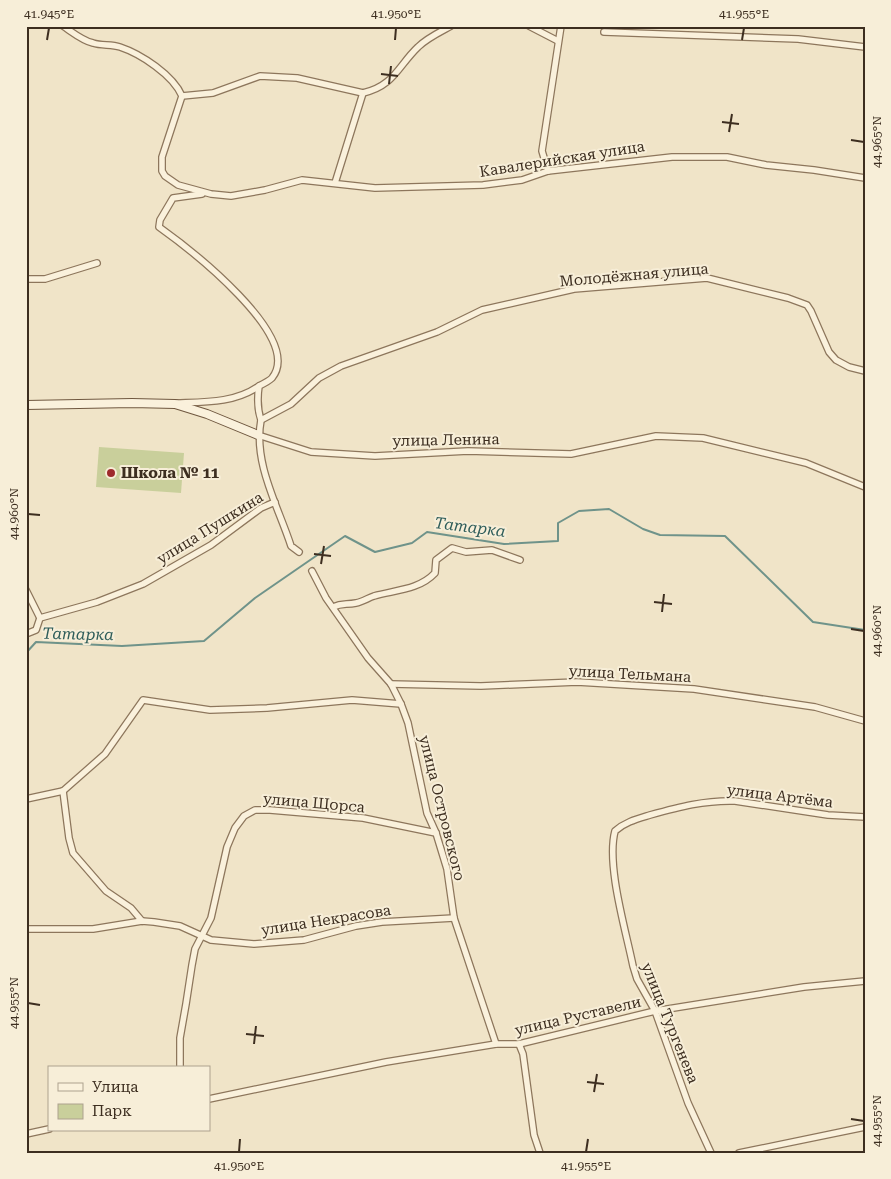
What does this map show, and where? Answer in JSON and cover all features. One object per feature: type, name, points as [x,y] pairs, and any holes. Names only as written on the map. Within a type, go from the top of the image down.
[{"type":"street","points":[[63,26],[92,43],[120,46],[138,55],[169,77],[182,96],[213,93],[260,76],[297,78],[364,93],[373,91],[388,83],[419,45],[451,26]]},
{"type":"street","points":[[528,26],[558,41]]},
{"type":"street","points":[[548,171],[542,151],[561,26]]},
{"type":"street","points":[[604,32],[798,39],[865,47]]},
{"type":"street","points":[[334,183],[364,93]]},
{"type":"street","name":"Кавалерийская улица","points":[[182,96],[162,157],[162,171],[165,176],[178,185],[211,194],[231,196],[265,190],[302,180],[375,188],[483,185],[522,180],[548,171],[672,157],[726,158],[865,178]]},
{"type":"street","points":[[175,404],[217,401],[251,392],[272,378],[277,363],[274,341],[253,311],[206,263],[159,227],[160,220],[173,198],[211,194]]},
{"type":"street","points":[[26,279],[45,279],[97,263]]},
{"type":"street","name":"Молодёжная улица","points":[[261,420],[291,404],[319,378],[341,366],[437,332],[482,310],[574,289],[707,278],[788,298],[807,305],[829,352],[836,360],[849,367],[865,371]]},
{"type":"street","points":[[259,386],[257,402],[261,420],[258,435],[264,469],[291,546],[299,552]]},
{"type":"street","name":"улица Ленина","points":[[26,405],[175,404],[258,435],[311,452],[375,456],[468,451],[571,454],[656,436],[703,438],[806,463],[865,487]]},
{"type":"street","name":"улица Пушкина","points":[[40,618],[97,602],[143,584],[212,545],[261,508],[275,502]]},
{"type":"street","points":[[333,607],[344,603],[356,603],[373,596],[413,587],[430,579],[436,573],[436,560],[452,548],[466,552],[492,550],[520,560]]},
{"type":"street","name":"улица Островского","points":[[312,571],[333,607],[368,658],[390,684],[401,704],[408,723],[427,813],[436,833],[447,869],[454,918],[496,1044]]},
{"type":"street","points":[[26,590],[40,618],[36,630],[26,634]]},
{"type":"street","name":"улица Тельмана","points":[[390,684],[473,686],[577,682],[694,689],[815,707],[865,721]]},
{"type":"street","points":[[26,799],[63,791],[105,754],[143,700],[210,710],[267,708],[352,700],[401,704]]},
{"type":"street","points":[[63,791],[69,838],[73,853],[106,891],[131,908],[142,921]]},
{"type":"street","name":"улица Артёма","points":[[613,838],[615,831],[629,822],[695,803],[720,800],[828,815],[865,817]]},
{"type":"street","name":"улица Щорса","points":[[180,1066],[180,1038],[195,949],[211,918],[227,847],[244,816],[255,810],[270,810],[363,818],[436,833]]},
{"type":"street","name":"улица Тургенева","points":[[613,838],[615,880],[637,979],[655,1011],[688,1103],[711,1153]]},
{"type":"street","name":"улица Некрасова","points":[[26,929],[93,929],[142,921],[180,926],[211,940],[254,944],[304,940],[356,926],[382,922],[454,918]]},
{"type":"street","name":"улица Руставели","points":[[210,1099],[386,1062],[496,1044],[519,1044],[655,1011],[804,987],[865,981]]},
{"type":"street","points":[[519,1044],[534,1135],[540,1153]]},
{"type":"street","points":[[739,1153],[865,1127]]},
{"type":"street","points":[[26,1134],[48,1129]]},
{"type":"green space","points":[[99,447],[184,453],[181,493],[96,487]]},
{"type":"waterway","name":"Татарка","points":[[26,653],[36,642],[122,646],[204,641],[255,598],[345,536],[375,552],[412,543],[427,532],[504,544],[558,541],[558,523],[579,511],[609,509],[643,529],[660,535],[725,536],[813,622],[865,630]]},
{"type":"place","name":"Школа № 11","points":[[111,473]]}]
